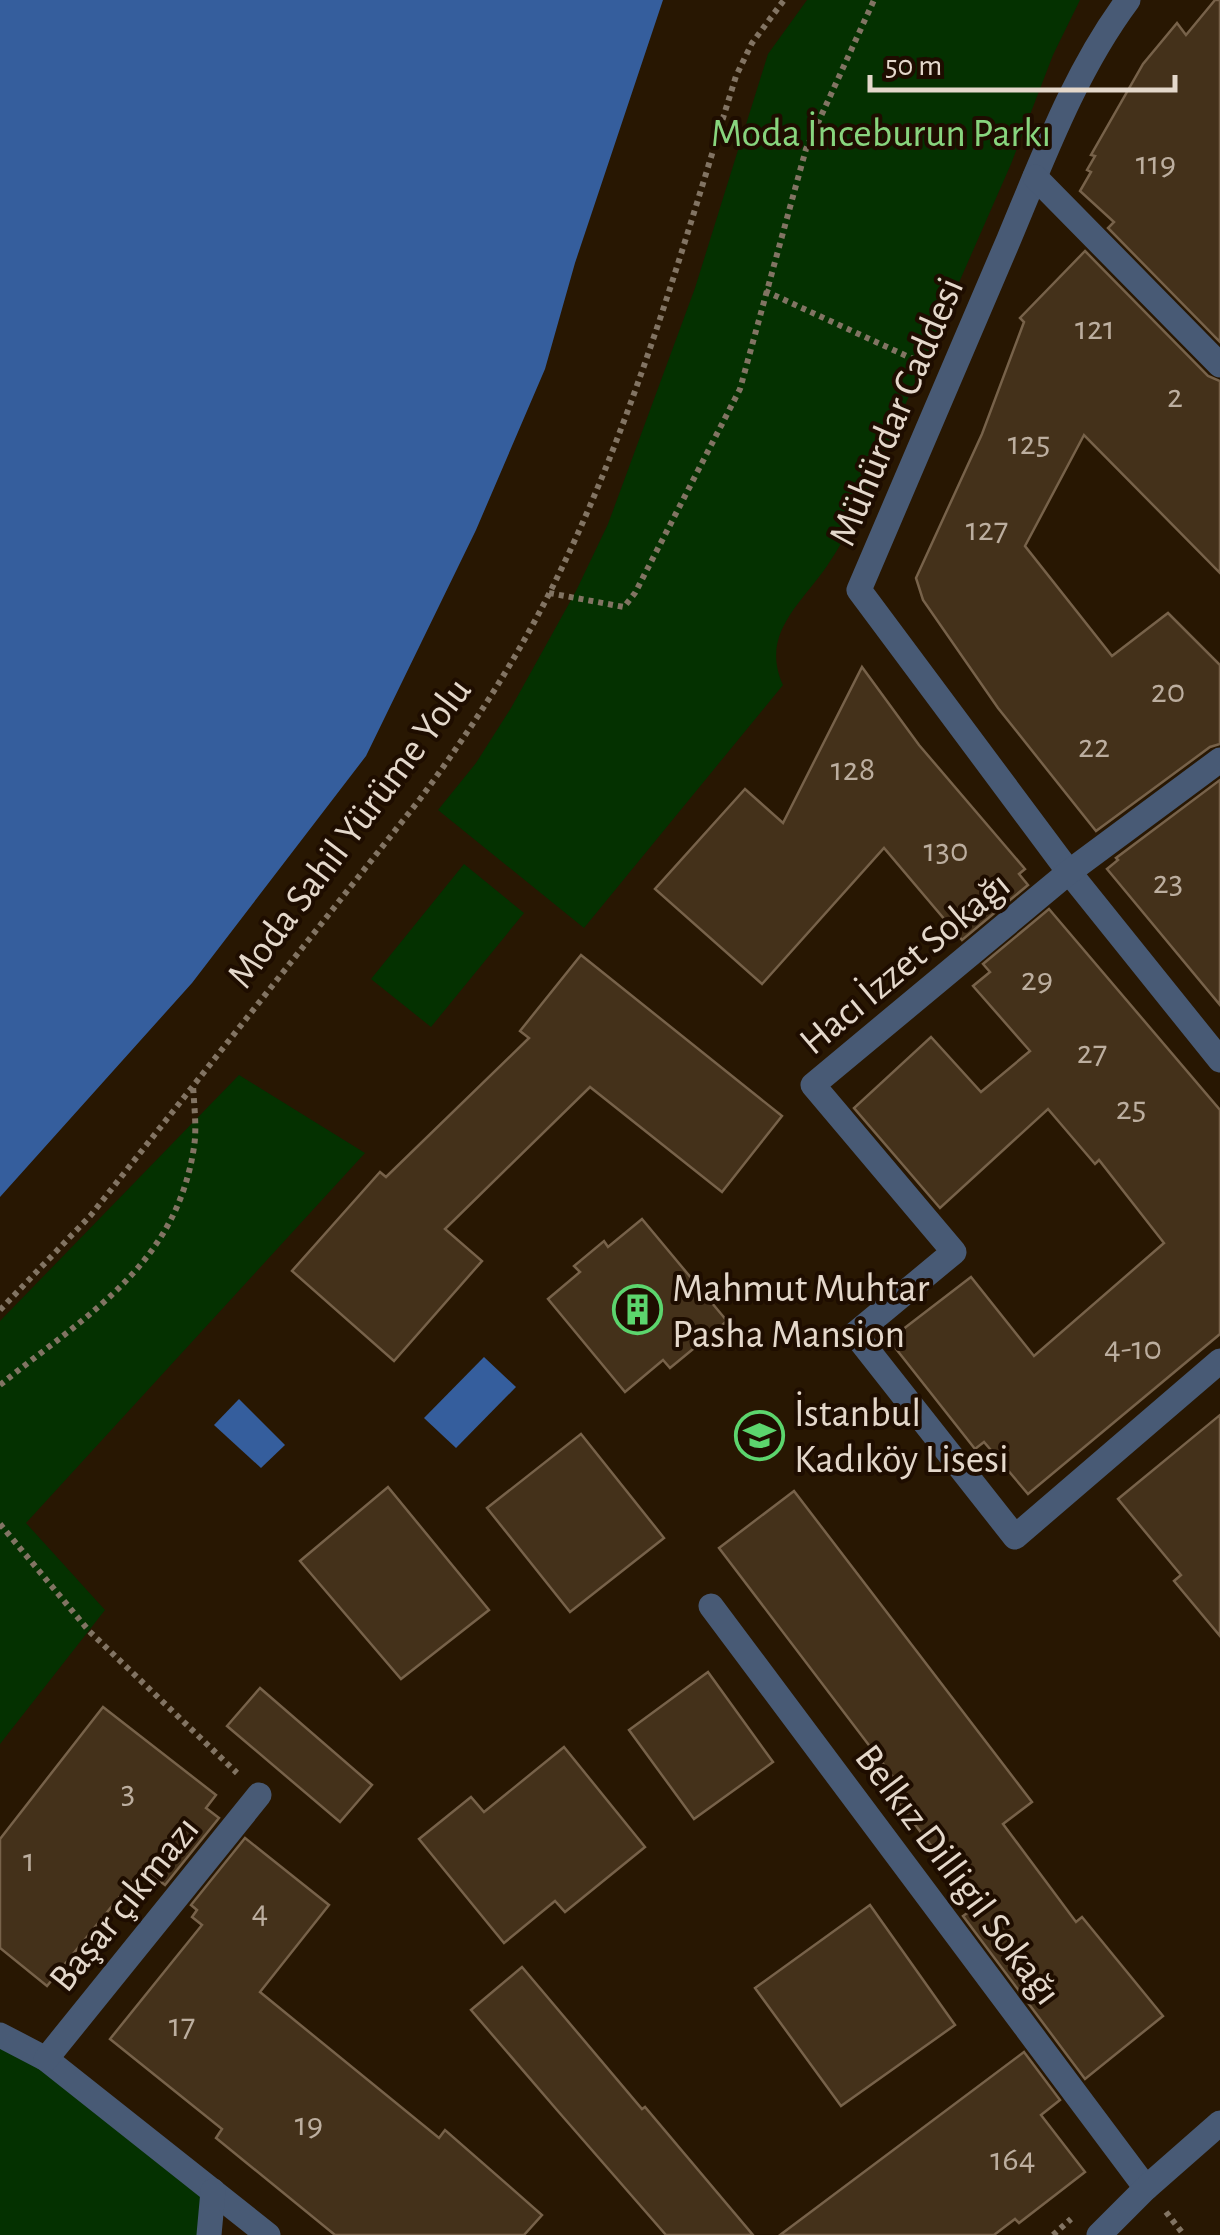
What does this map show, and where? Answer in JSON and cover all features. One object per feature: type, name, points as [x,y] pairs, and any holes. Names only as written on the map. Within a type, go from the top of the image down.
[{"type":"street","name":"Mühürdar Caddesi","points":[[1128,0],[1084,70],[860,590],[1069,872],[1220,1060]]},
{"type":"street","points":[[1035,178],[1220,364]]},
{"type":"street","points":[[1069,872],[1220,760]]},
{"type":"street","name":"Hacı İzzet Sokağı","points":[[1069,872],[813,1085],[954,1252],[855,1334],[1015,1537],[1220,1362]]},
{"type":"street","name":"Belkız Dilligil Sokağı","points":[[711,1606],[1146,2188]]},
{"type":"street","name":"Başar çıkmazı","points":[[46,2059],[259,1794]]},
{"type":"street","points":[[0,2034],[46,2059],[268,2235]]},
{"type":"street","points":[[1099,2235],[1220,2123]]},
{"type":"street","points":[[209,2235],[213,2191]]},
{"type":"path","name":"Moda Sahil Yürüme Yolu","points":[[0,1310],[91,1215],[455,752],[549,593],[586,516],[672,284],[736,76],[752,44],[784,0]]},
{"type":"path","points":[[549,593],[624,607],[635,593],[740,389],[806,149],[874,0]]},
{"type":"path","points":[[765,291],[929,367]]},
{"type":"path","points":[[0,1384],[130,1280],[161,1242],[183,1198],[195,1144],[193,1084]]},
{"type":"path","points":[[0,1524],[88,1631],[259,1794]]},
{"type":"green space","name":"Moda İnceburun Parkı","points":[[807,0],[1080,0],[856,517],[831,560],[786,621],[776,650],[783,685],[584,928],[438,810],[476,763],[511,708],[608,524],[695,288],[768,54]]},
{"type":"green space","points":[[464,864],[524,913],[431,1027],[371,979]]},
{"type":"green space","points":[[239,1075],[365,1153],[26,1523],[105,1610],[0,1744],[0,1321]]},
{"type":"green space","points":[[0,2046],[41,2070],[202,2196],[198,2235],[0,2235]]},
{"type":"water","points":[[0,0],[663,0],[575,263],[545,369],[476,530],[366,756],[192,983],[0,1197]]},
{"type":"water","points":[[484,1357],[516,1387],[456,1448],[424,1418]]},
{"type":"water","points":[[239,1399],[285,1445],[261,1468],[214,1425]]},
{"type":"building","points":[[1215,0],[1220,0],[1220,342],[1108,228],[1114,222],[1080,191],[1091,172],[1087,170],[1095,156],[1091,155],[1143,64],[1177,23],[1186,35]]},
{"type":"building","points":[[1085,251],[1208,376],[1220,381],[1220,573],[1084,435],[1025,546],[1112,656],[1168,613],[1220,665],[1220,744],[1210,747],[1096,831],[998,708],[923,600],[916,578],[982,434],[1024,322],[1020,318]]},
{"type":"building","points":[[862,667],[919,745],[1025,869],[1019,874],[1028,885],[962,940],[884,848],[762,984],[655,889],[745,789],[783,823]]},
{"type":"building","points":[[1220,780],[1220,1005],[1107,869],[1116,858]]},
{"type":"building","points":[[1049,909],[1220,1110],[1220,1334],[1028,1494],[984,1442],[975,1449],[889,1340],[971,1277],[1034,1356],[1164,1243],[1099,1160],[1095,1164],[1048,1109],[940,1208],[854,1108],[931,1037],[981,1092],[1030,1051],[973,986],[990,972],[983,964]]},
{"type":"building","points":[[581,955],[782,1116],[722,1192],[590,1087],[445,1229],[482,1261],[394,1361],[292,1271],[380,1172],[386,1177],[529,1038],[520,1031]]},
{"type":"building","name":"Mahmut Muhtar Pasha Mansion","points":[[642,1219],[727,1321],[670,1368],[663,1360],[625,1392],[548,1299],[580,1272],[574,1266],[604,1241],[608,1247]]},
{"type":"building","points":[[1220,1415],[1220,1636],[1174,1581],[1181,1575],[1118,1499]]},
{"type":"building","points":[[581,1434],[664,1538],[570,1612],[487,1508]]},
{"type":"building","points":[[388,1487],[489,1610],[401,1679],[300,1561]]},
{"type":"building","points":[[794,1491],[1032,1802],[1003,1824],[1076,1922],[1082,1917],[1163,2016],[1085,2079],[963,1916],[977,1906],[891,1793],[900,1786],[719,1548]]},
{"type":"building","points":[[708,1672],[773,1762],[694,1819],[629,1730]]},
{"type":"building","points":[[260,1688],[372,1785],[340,1822],[227,1726]]},
{"type":"building","points":[[103,1707],[216,1795],[206,1808],[219,1818],[165,1885],[143,1868],[47,1986],[0,1948],[0,1839]]},
{"type":"building","points":[[564,1747],[645,1847],[565,1912],[555,1901],[504,1943],[419,1839],[471,1797],[484,1812]]},
{"type":"building","points":[[245,1838],[329,1905],[260,1992],[439,2138],[445,2130],[542,2215],[524,2235],[335,2235],[216,2138],[222,2129],[110,2039],[202,1925],[192,1917],[197,1910],[191,1905]]},
{"type":"building","points":[[870,1905],[955,2025],[841,2106],[755,1988]]},
{"type":"building","points":[[522,1967],[753,2235],[666,2235],[557,2110],[471,2010]]},
{"type":"building","points":[[1024,2052],[1060,2100],[1041,2115],[1085,2172],[1019,2223],[1015,2219],[994,2235],[780,2235]]},
{"type":"place","name":"Mahmut Muhtar Pasha Mansion","points":[[637,1310]]},
{"type":"place","name":"İstanbul Kadıköy Lisesi","points":[[759,1435]]}]
